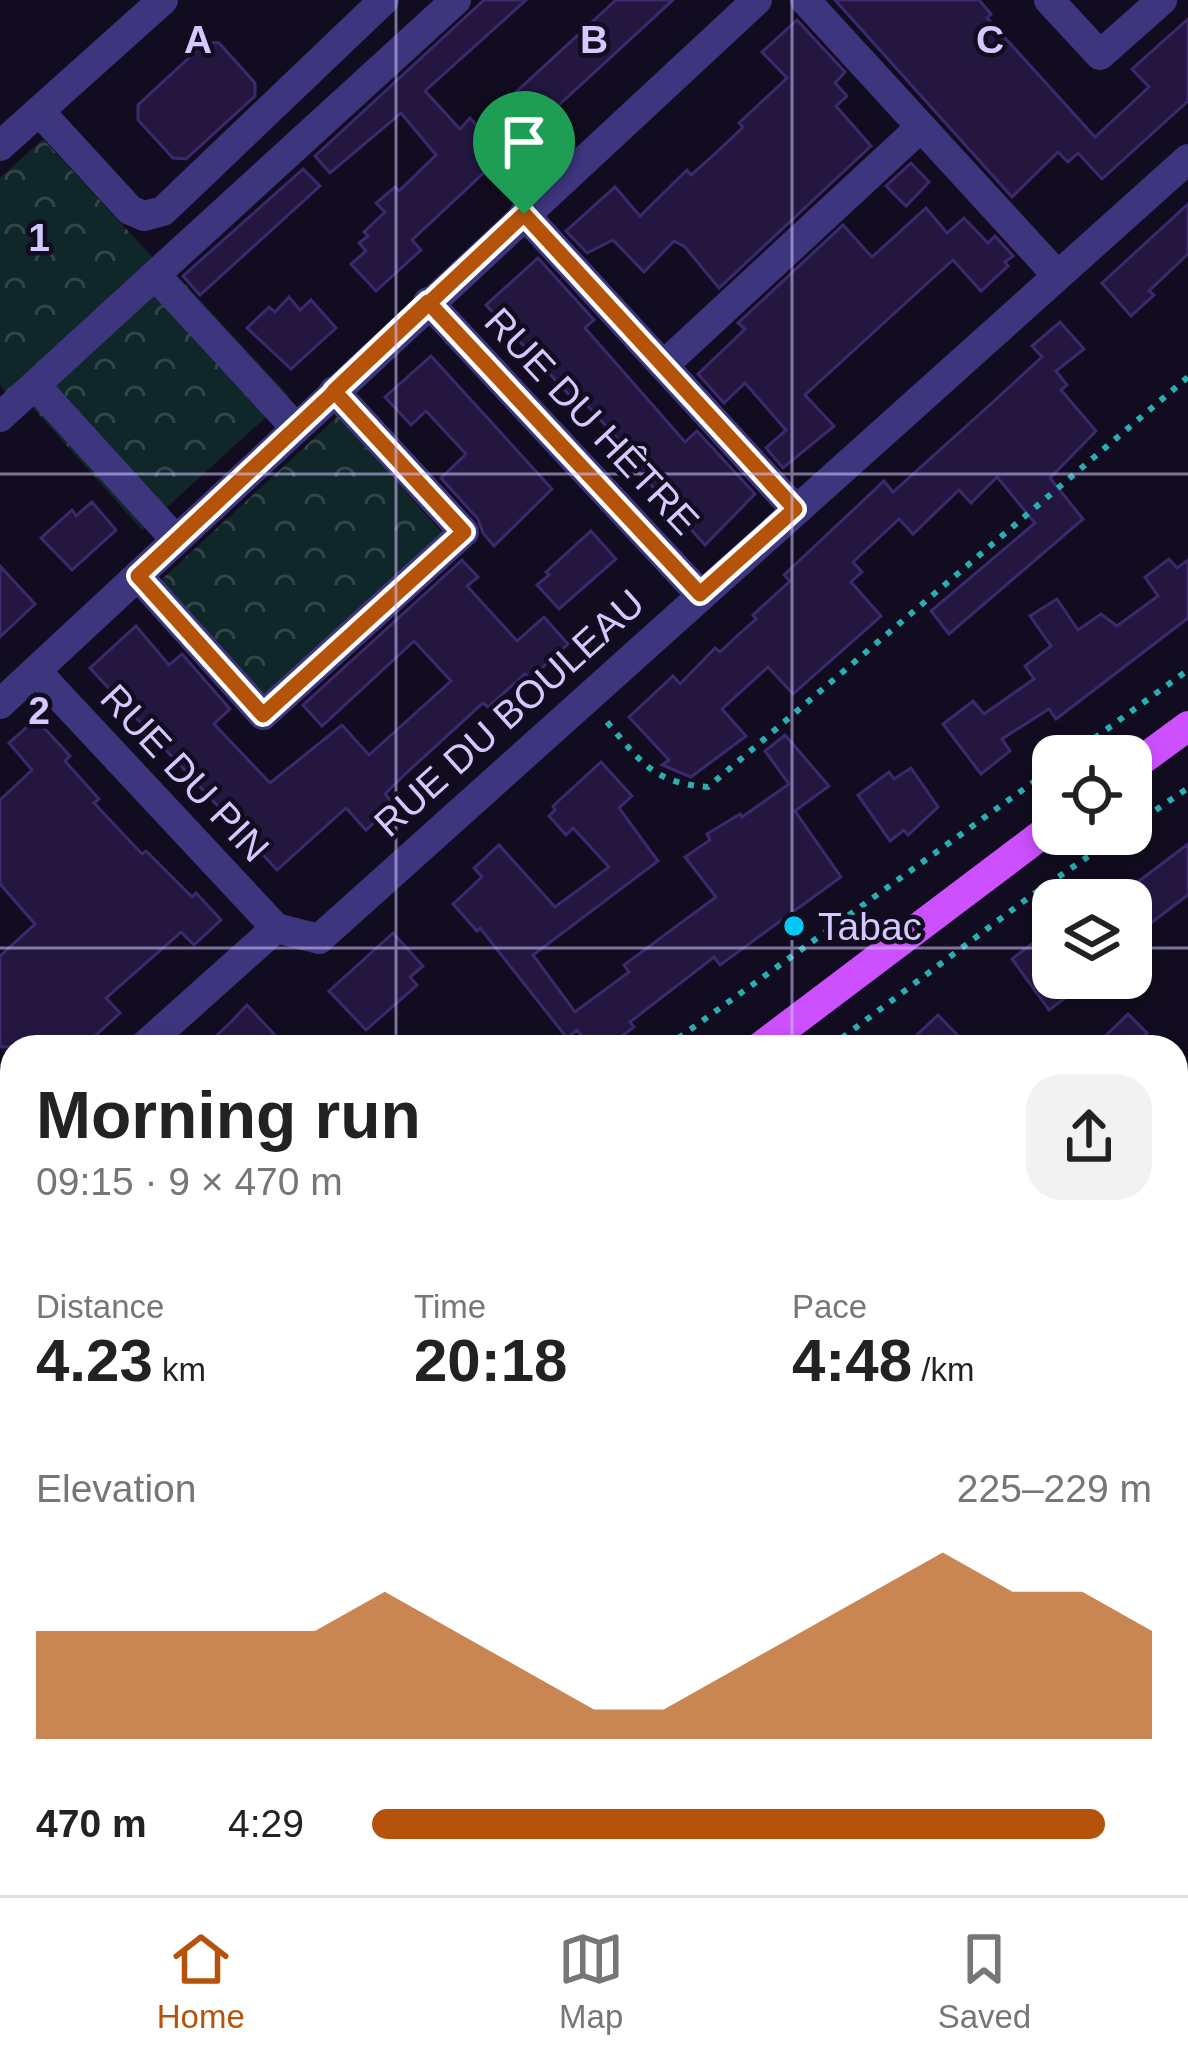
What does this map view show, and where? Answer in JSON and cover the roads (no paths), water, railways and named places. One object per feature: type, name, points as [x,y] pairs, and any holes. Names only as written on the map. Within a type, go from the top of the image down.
[{"type":"main road","points":[[1152,753],[1188,726]]},
{"type":"main road","points":[[776,1035],[1032,842]]},
{"type":"street","points":[[0,146],[163,0]]},
{"type":"street","points":[[39,111],[130,210],[144,216],[163,211],[384,0]]},
{"type":"street","points":[[0,417],[456,0]]},
{"type":"street","points":[[0,704],[757,0]]},
{"type":"street","points":[[805,0],[1057,275]]},
{"type":"street","points":[[1049,0],[1100,55],[1162,0]]},
{"type":"street","points":[[664,365],[921,128]]},
{"type":"street","name":"RUE DU BOULEAU","points":[[276,928],[319,939],[1188,159]]},
{"type":"street","points":[[524,214],[795,509]]},
{"type":"street","points":[[155,275],[295,427]]},
{"type":"street","name":"RUE DU HÊTRE","points":[[428,302],[700,594]]},
{"type":"street","points":[[35,385],[176,539]]},
{"type":"street","points":[[138,576],[263,715],[464,532],[334,391]]},
{"type":"street","name":"RUE DU PIN","points":[[36,671],[276,928]]},
{"type":"street","points":[[156,1035],[276,928]]},
{"type":"place","name":"Tabac","points":[[794,926]]}]
